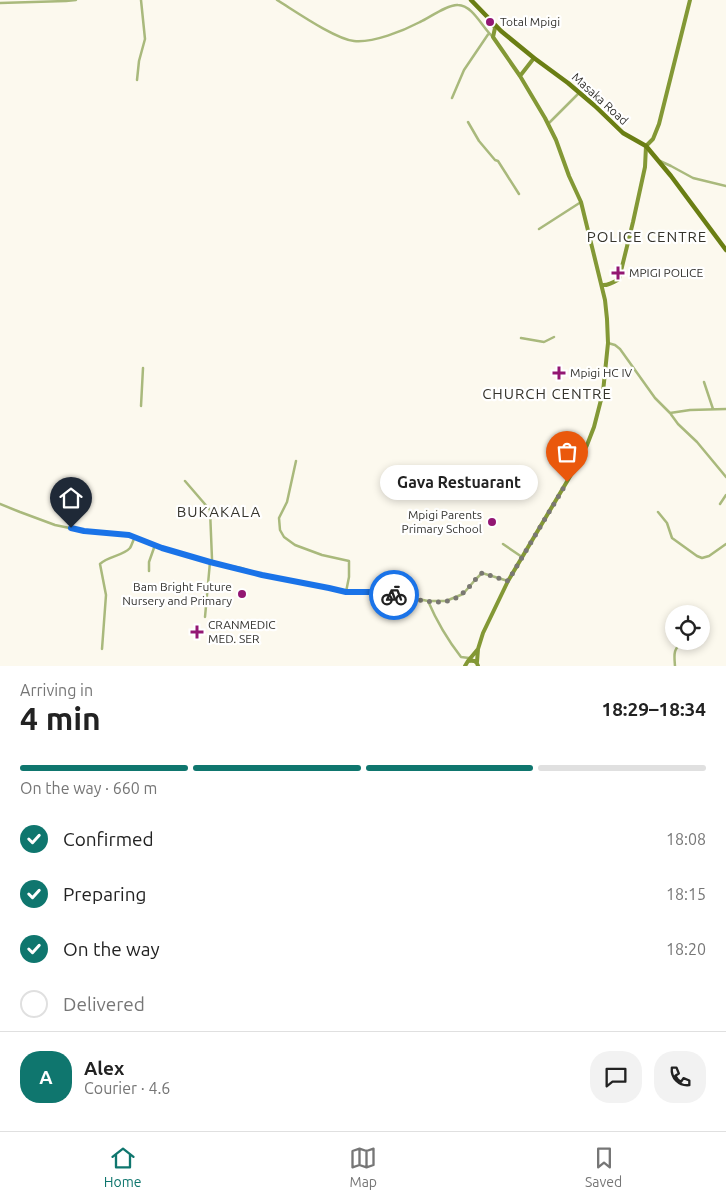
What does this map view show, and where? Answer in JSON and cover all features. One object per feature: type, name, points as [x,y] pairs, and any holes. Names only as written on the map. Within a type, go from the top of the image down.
[{"type":"main road","name":"Masaka Road","points":[[471,0],[502,31],[568,83],[623,133],[646,146],[726,250]]},
{"type":"main road","points":[[602,285],[610,284],[618,278],[646,167],[646,146],[653,139],[659,124],[690,0]]},
{"type":"main road","points":[[478,665],[478,649],[483,633],[508,581],[575,468],[594,427],[603,392],[608,343],[602,285],[581,202],[548,124],[520,76],[493,37],[495,28],[489,19]]},
{"type":"main road","points":[[520,76],[534,58]]},
{"type":"main road","points":[[464,666],[478,649]]},
{"type":"main road","points":[[469,659],[478,665]]},
{"type":"street","points":[[0,3],[76,0]]},
{"type":"street","points":[[137,80],[139,61],[145,38],[141,0]]},
{"type":"street","points":[[278,0],[339,36],[354,41],[371,40],[401,31],[445,9],[458,5],[465,7],[477,17],[493,37]]},
{"type":"street","points":[[452,98],[464,70],[489,33]]},
{"type":"street","points":[[548,124],[579,93]]},
{"type":"street","points":[[468,122],[479,141],[498,161],[519,194]]},
{"type":"street","points":[[659,161],[693,178],[726,186]]},
{"type":"street","points":[[539,229],[581,202]]},
{"type":"street","points":[[521,338],[544,342],[554,337]]},
{"type":"street","points":[[608,343],[620,349],[656,398],[678,424],[697,442],[726,477]]},
{"type":"street","points":[[141,406],[143,368]]},
{"type":"street","points":[[704,382],[712,409]]},
{"type":"street","points":[[670,413],[690,410],[726,409]]},
{"type":"street","points":[[296,461],[287,502],[279,518],[280,530],[284,538],[295,545],[349,561],[350,577],[346,592]]},
{"type":"street","points":[[417,474],[433,494]]},
{"type":"street","points":[[185,481],[210,510],[212,559],[210,562],[205,617]]},
{"type":"street","points":[[720,504],[726,495]]},
{"type":"street","points":[[0,504],[55,525],[84,531],[129,535],[210,562],[346,592],[369,592],[428,601],[446,601],[463,594],[482,573],[508,581]]},
{"type":"street","points":[[658,512],[668,523],[672,538],[697,556],[702,558],[709,556],[726,544]]},
{"type":"street","points":[[102,649],[106,595],[100,564],[130,548],[135,537]]},
{"type":"street","points":[[149,571],[149,562],[155,544]]},
{"type":"street","points":[[503,544],[522,558]]},
{"type":"street","points":[[428,601],[449,642],[461,657],[469,659]]},
{"type":"street","points":[[675,650],[675,666]]},
{"type":"way so far","points":[[394,595],[441,602],[463,594],[482,573],[508,581],[567,482]]},
{"type":"place","name":"Total Mpigi","points":[[490,22]]},
{"type":"place","name":"MPIGI POLICE","points":[[618,273]]},
{"type":"place","name":"Mpigi HC IV","points":[[559,373]]},
{"type":"place","name":"Gava Restuarant","points":[[567,482]]},
{"type":"place","name":"Mpigi Parents Primary School","points":[[492,522]]},
{"type":"place","name":"Bam Bright Future Nursery and Primary","points":[[242,594]]},
{"type":"place","name":"CRANMEDIC MED. SER","points":[[197,632]]},
{"type":"district","name":"POLICE CENTRE","points":[[647,237]]},
{"type":"district","name":"CHURCH CENTRE","points":[[547,394]]},
{"type":"district","name":"BUKAKALA","points":[[219,512]]},
{"type":"route","points":[[71,528],[129,535],[185,555],[262,575],[346,592],[394,595]]}]
